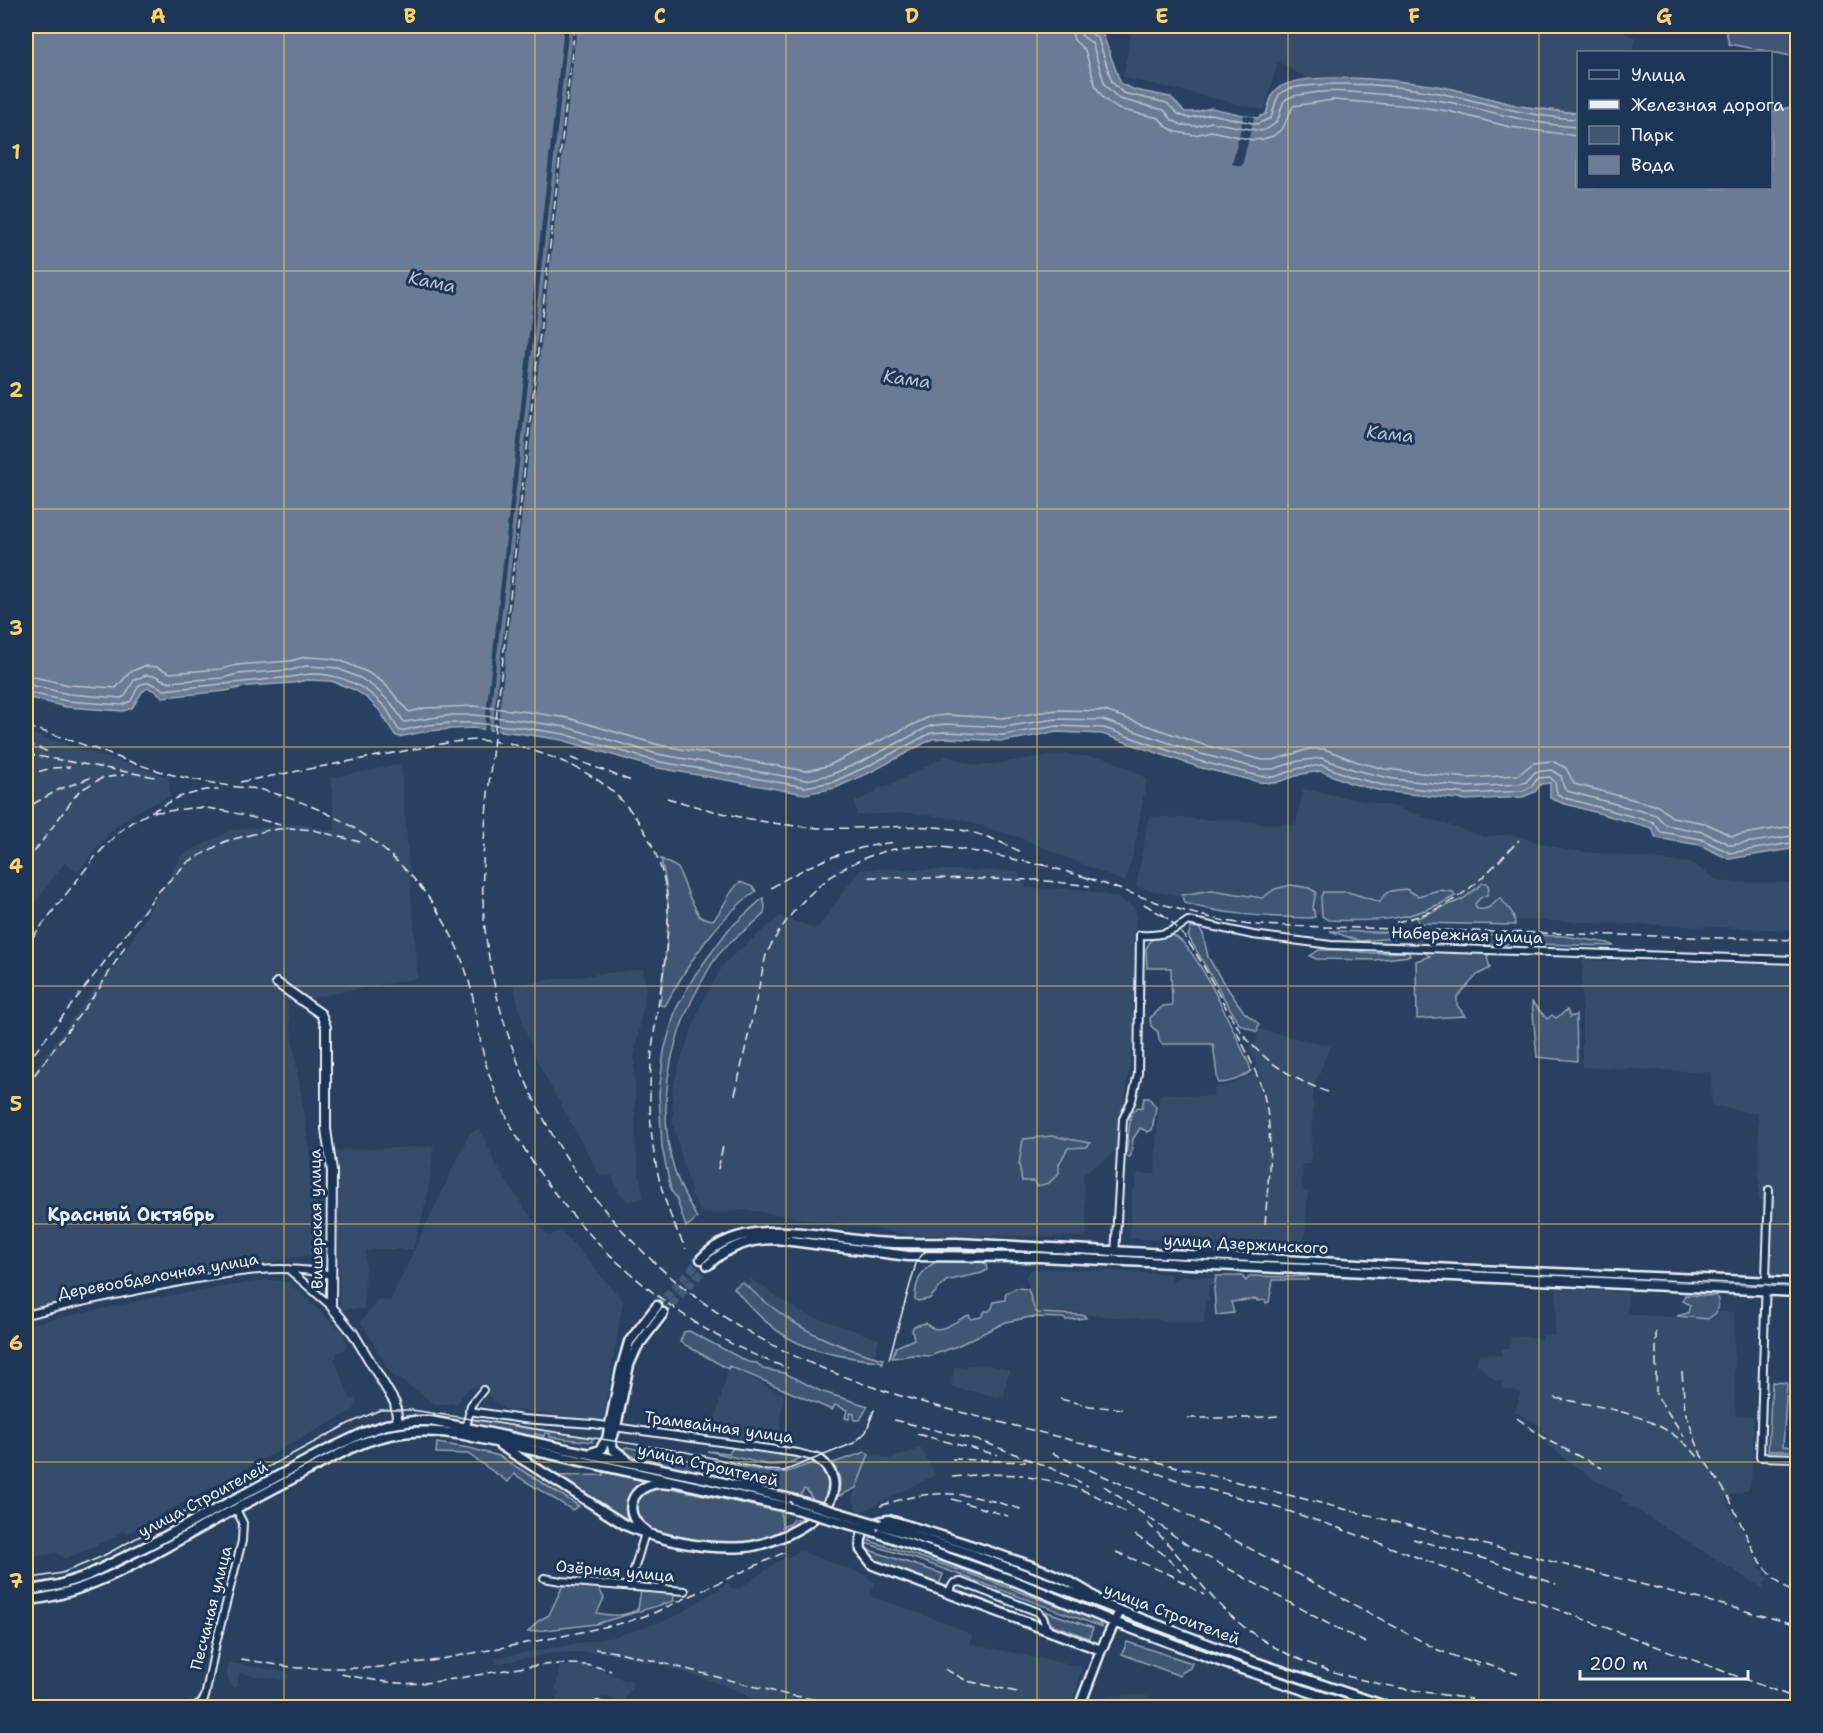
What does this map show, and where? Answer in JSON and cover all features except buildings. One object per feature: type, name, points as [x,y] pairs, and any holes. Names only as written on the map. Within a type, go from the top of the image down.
[{"type":"main road","name":"улица Дзержинского","points":[[705,1262],[712,1248],[726,1240],[743,1234],[764,1232],[875,1242],[957,1243],[1115,1257],[1765,1286],[1797,1283]]},
{"type":"main road","name":"улица Дзержинского","points":[[1765,1286],[1797,1292]]},
{"type":"main road","points":[[634,1464],[613,1449],[611,1440],[613,1427],[627,1349],[638,1328],[660,1309]]},
{"type":"main road","name":"улица Строителей","points":[[26,1591],[58,1585],[86,1576],[210,1514],[355,1436],[430,1421],[795,1500],[880,1525],[971,1554],[1256,1662],[1391,1707]]},
{"type":"main road","points":[[585,1453],[597,1452],[603,1447],[613,1427]]},
{"type":"main road","name":"улица Строителей","points":[[26,1600],[46,1599],[77,1590],[156,1553],[351,1448],[399,1428],[442,1431],[775,1503],[873,1531],[1017,1582],[1114,1622],[1230,1665],[1357,1707]]},
{"type":"main road","points":[[493,1441],[625,1525],[657,1536],[694,1543],[739,1547],[764,1543],[785,1535],[826,1507],[831,1500],[833,1480],[827,1467],[817,1458]]},
{"type":"main road","points":[[657,1536],[639,1526],[631,1509],[637,1493],[651,1484],[664,1483],[740,1500],[775,1503]]},
{"type":"main road","points":[[1101,1650],[873,1565],[861,1550],[861,1539],[866,1528],[871,1524],[889,1520],[1026,1564],[1086,1591],[1102,1603]]},
{"type":"main road","points":[[1079,1707],[1101,1650],[1120,1611]]},
{"type":"street","name":"Набережная улица","points":[[1115,1257],[1123,1119],[1132,1100],[1138,1074],[1140,935],[1159,936],[1188,921],[1253,935],[1331,945],[1797,960]]},
{"type":"street","name":"Вишерская улица","points":[[277,983],[321,1014],[326,1027],[326,1129],[332,1171],[331,1306],[353,1333],[394,1403],[399,1428]]},
{"type":"street","points":[[1769,1190],[1760,1457],[1797,1458]]},
{"type":"street","name":"Деревообделочная улица","points":[[26,1314],[89,1299],[188,1281],[287,1268],[313,1270],[331,1275]]},
{"type":"street","points":[[287,1268],[331,1306]]},
{"type":"street","points":[[466,1427],[469,1411],[483,1390]]},
{"type":"street","name":"Трамвайная улица","points":[[469,1411],[523,1419],[576,1422],[798,1453],[817,1458]]},
{"type":"street","name":"Песчаная улица","points":[[190,1707],[201,1703],[205,1697],[242,1541],[243,1523],[236,1509]]},
{"type":"street","points":[[630,1587],[645,1533]]},
{"type":"street","name":"Озёрная улица","points":[[544,1578],[685,1590]]},
{"type":"street","points":[[948,1593],[954,1583],[961,1582],[1038,1612],[1047,1630]]},
{"type":"shaded area","points":[[1128,26],[1626,26],[1625,33],[1636,38],[1632,51],[1577,51],[1577,113],[1515,105],[1452,89],[1417,83],[1333,77],[1308,79],[1278,62],[1264,110],[1123,77],[1132,27]]},
{"type":"shaded area","points":[[26,732],[169,777],[170,797],[147,806],[124,820],[111,831],[78,872],[65,862],[26,915]]},
{"type":"shaded area","points":[[1059,754],[1106,758],[1147,778],[1133,854],[1125,882],[1018,837],[955,818],[909,813],[857,815],[855,802],[876,792],[879,787],[884,788],[946,756],[977,766]]},
{"type":"shaded area","points":[[401,764],[418,978],[287,1002],[322,1253],[180,1278],[26,1313],[26,1081],[108,971],[112,973],[182,855],[232,830],[299,824],[335,831],[331,778]]},
{"type":"shaded area","points":[[1303,789],[1395,807],[1484,837],[1510,834],[1566,850],[1691,863],[1721,882],[1797,883],[1797,930],[1529,920],[1410,920],[1408,915],[1274,913],[1209,903],[1136,887],[1149,816],[1296,825]]},
{"type":"shaded area","points":[[860,869],[1018,871],[1026,888],[1078,889],[1116,897],[1136,909],[1132,1049],[1117,1150],[1083,1175],[1087,1237],[915,1235],[747,1210],[701,1213],[693,1199],[673,1124],[673,1088],[702,1002],[725,962],[780,916],[817,929]]},
{"type":"shaded area","points":[[1582,960],[1797,966],[1797,1277],[1770,1276],[1773,1203],[1759,1200],[1758,1114],[1712,1105],[1711,1072],[1582,1067]]},
{"type":"shaded area","points":[[643,969],[646,990],[634,1057],[636,1151],[643,1198],[628,1202],[619,1193],[612,1176],[601,1177],[541,1069],[525,1030],[513,984]]},
{"type":"shaded area","points":[[1259,1029],[1330,1046],[1313,1089],[1311,1164],[1303,1164],[1301,1190],[1308,1191],[1304,1250],[1130,1238],[1132,1189],[1135,1187],[1136,1174],[1155,1174],[1159,1095],[1162,1093],[1213,1097],[1214,1087],[1229,1085],[1254,1074],[1256,1077],[1260,1075],[1249,1047],[1256,1042]]},
{"type":"shaded area","points":[[479,1128],[497,1167],[531,1218],[549,1236],[561,1230],[623,1301],[603,1420],[504,1409],[478,1385],[468,1388],[456,1405],[452,1403],[437,1405],[391,1374],[361,1322],[379,1299],[390,1301],[469,1134]]},
{"type":"shaded area","points":[[434,1146],[428,1194],[413,1249],[366,1251],[364,1309],[340,1309],[337,1151]]},
{"type":"shaded area","points":[[1033,1269],[1170,1274],[1171,1283],[1182,1276],[1213,1278],[1213,1285],[1208,1285],[1209,1301],[1206,1301],[1204,1323],[1088,1315],[1077,1312],[1038,1312],[1025,1276]]},
{"type":"shaded area","points":[[751,1279],[800,1312],[879,1339],[875,1355],[801,1333],[749,1288],[748,1284]]},
{"type":"shaded area","points":[[268,1280],[288,1282],[344,1333],[346,1349],[336,1353],[337,1357],[334,1358],[350,1399],[356,1399],[355,1409],[128,1533],[122,1531],[115,1537],[65,1559],[57,1553],[26,1558],[26,1325],[153,1298]]},
{"type":"shaded area","points":[[1557,1289],[1628,1292],[1627,1314],[1711,1320],[1718,1316],[1718,1312],[1734,1312],[1735,1416],[1753,1417],[1753,1456],[1748,1490],[1725,1497],[1759,1565],[1757,1567],[1765,1572],[1764,1575],[1768,1578],[1762,1588],[1621,1500],[1623,1495],[1595,1480],[1565,1459],[1543,1440],[1546,1434],[1541,1432],[1543,1427],[1515,1412],[1521,1392],[1502,1388],[1502,1381],[1496,1381],[1476,1363],[1479,1354],[1501,1356],[1502,1348],[1510,1348],[1511,1336],[1542,1340],[1543,1335],[1554,1336]]},
{"type":"shaded area","points":[[967,1365],[994,1366],[1011,1371],[1007,1377],[1004,1396],[999,1397],[951,1387],[954,1367],[966,1368]]},
{"type":"shaded area","points":[[729,1366],[784,1395],[779,1443],[711,1434]]},
{"type":"shaded area","points":[[921,1448],[935,1475],[859,1513],[852,1499],[869,1453],[889,1459]]},
{"type":"shaded area","points":[[798,1550],[862,1574],[875,1583],[870,1596],[949,1624],[972,1635],[970,1644],[1082,1667],[1071,1707],[788,1707],[755,1701],[739,1691],[712,1681],[611,1653],[554,1653],[496,1664],[495,1658],[614,1637],[664,1621],[681,1613],[728,1583],[731,1588],[739,1589]]},
{"type":"shaded area","points":[[229,1663],[287,1672],[289,1679],[282,1680],[239,1673],[238,1685],[234,1688],[229,1683],[226,1669]]},
{"type":"shaded area","points":[[577,1665],[599,1668],[634,1683],[622,1705],[607,1697],[600,1698],[594,1707],[559,1707],[554,1703],[560,1693],[556,1689],[559,1667]]},
{"type":"shaded area","points":[[1143,1695],[1173,1707],[1093,1707],[1096,1700],[1109,1696]]},
{"type":"green space","points":[[1725,26],[1797,26],[1797,57],[1729,44]]},
{"type":"green space","points":[[661,859],[678,868],[700,917],[713,920],[740,882],[753,887],[756,891],[728,915],[704,943],[665,1006],[660,1005],[668,915]]},
{"type":"green space","points":[[1483,883],[1487,883],[1489,889],[1487,895],[1475,904],[1477,909],[1487,908],[1500,898],[1512,914],[1515,925],[1418,923],[1417,918],[1463,899]]},
{"type":"green space","points":[[1291,885],[1309,888],[1316,892],[1313,907],[1315,917],[1231,913],[1184,903],[1182,895],[1212,890],[1262,898],[1275,889]]},
{"type":"green space","points":[[1406,889],[1418,896],[1439,890],[1453,892],[1455,896],[1424,911],[1394,918],[1346,921],[1328,920],[1322,916],[1323,892],[1348,892],[1380,902],[1387,893],[1393,890]]},
{"type":"green space","points":[[763,898],[764,914],[730,943],[711,965],[689,1007],[673,1053],[668,1076],[666,1124],[675,1172],[697,1218],[686,1227],[676,1197],[671,1191],[662,1147],[659,1093],[664,1051],[676,1009],[695,975],[728,930]]},
{"type":"green space","points":[[1198,927],[1203,934],[1208,957],[1244,1012],[1259,1024],[1257,1032],[1239,1024],[1188,936],[1191,928]]},
{"type":"green space","points":[[1330,931],[1510,935],[1513,937],[1508,944],[1497,945],[1404,937],[1360,941]]},
{"type":"green space","points":[[1171,935],[1181,941],[1192,953],[1225,1013],[1251,1071],[1240,1078],[1218,1083],[1213,1044],[1162,1044],[1158,1032],[1151,1026],[1150,1018],[1163,1006],[1172,1005],[1171,968],[1147,968],[1146,949],[1151,940]]},
{"type":"green space","points":[[1526,935],[1564,936],[1614,946],[1536,944]]},
{"type":"green space","points":[[1319,950],[1370,953],[1409,952],[1410,956],[1374,960],[1316,959],[1310,956]]},
{"type":"green space","points":[[1430,950],[1491,952],[1487,957],[1490,968],[1477,975],[1457,997],[1457,1005],[1465,1016],[1417,1019],[1416,961],[1430,956],[1423,952]]},
{"type":"green space","points":[[1532,1002],[1547,1019],[1552,1015],[1556,1018],[1567,1010],[1570,1017],[1576,1015],[1577,1061],[1537,1057]]},
{"type":"green space","points":[[1144,1098],[1149,1098],[1156,1107],[1152,1130],[1148,1132],[1140,1128],[1133,1139],[1129,1158],[1126,1155],[1131,1113],[1138,1107],[1142,1108]]},
{"type":"green space","points":[[1052,1136],[1090,1143],[1087,1147],[1068,1148],[1059,1164],[1059,1173],[1049,1183],[1037,1186],[1034,1181],[1022,1181],[1019,1164],[1023,1139]]},
{"type":"green space","points":[[942,1260],[981,1261],[986,1264],[987,1270],[946,1281],[929,1299],[918,1301],[915,1299],[915,1292],[922,1274],[930,1266]]},
{"type":"green space","points":[[1216,1276],[1242,1276],[1246,1281],[1250,1276],[1306,1276],[1308,1280],[1273,1280],[1269,1302],[1257,1301],[1257,1299],[1231,1302],[1234,1313],[1216,1315],[1214,1289]]},
{"type":"green space","points":[[742,1282],[791,1321],[824,1339],[883,1359],[883,1364],[880,1361],[834,1355],[797,1343],[765,1321],[750,1306],[734,1288]]},
{"type":"green space","points":[[1016,1288],[1028,1289],[1035,1311],[1038,1313],[1084,1315],[1086,1318],[1066,1320],[1030,1317],[1006,1322],[957,1346],[930,1356],[912,1355],[892,1358],[896,1347],[914,1339],[912,1330],[914,1326],[926,1323],[936,1329],[969,1315],[971,1319],[981,1317],[985,1311],[992,1308],[994,1302],[1005,1300],[1006,1293]]},
{"type":"green space","points":[[1685,1295],[1717,1296],[1719,1300],[1716,1313],[1708,1319],[1677,1316],[1688,1313],[1690,1305],[1683,1301]]},
{"type":"green space","points":[[689,1331],[748,1362],[757,1363],[763,1369],[785,1373],[820,1391],[868,1406],[860,1420],[854,1420],[854,1414],[851,1413],[849,1419],[845,1418],[847,1410],[835,1405],[832,1410],[729,1366],[728,1369],[680,1342],[684,1332]]},
{"type":"green space","points":[[1772,1382],[1787,1383],[1783,1446],[1793,1447],[1795,1424],[1797,1424],[1797,1451],[1768,1451]]},
{"type":"green space","points":[[471,1419],[592,1438],[592,1442],[550,1437],[550,1434],[545,1433],[544,1436],[535,1434],[535,1436],[529,1436],[473,1424]]},
{"type":"green space","points":[[437,1443],[499,1456],[579,1506],[572,1510],[514,1474],[508,1482],[468,1454],[436,1453]]},
{"type":"green space","points":[[626,1447],[704,1463],[706,1459],[774,1473],[787,1472],[813,1463],[826,1475],[829,1485],[828,1496],[821,1506],[806,1518],[788,1530],[764,1541],[743,1544],[721,1543],[661,1534],[651,1531],[637,1520],[635,1503],[642,1491],[661,1486],[781,1512],[782,1527],[790,1524],[793,1519],[801,1519],[813,1500],[804,1489],[799,1497],[619,1452]]},
{"type":"green space","points":[[734,1447],[801,1458],[787,1464],[769,1465],[707,1451],[729,1453]]},
{"type":"green space","points":[[865,1452],[869,1454],[856,1488],[839,1496],[840,1479],[833,1463]]},
{"type":"green space","points":[[605,1471],[651,1481],[634,1492],[635,1527],[555,1476],[603,1475]]},
{"type":"green space","points":[[867,1536],[871,1537],[870,1541],[985,1579],[1098,1621],[1102,1627],[919,1560],[865,1543]]},
{"type":"green space","points":[[866,1549],[943,1574],[939,1585],[876,1562]]},
{"type":"green space","points":[[564,1583],[598,1587],[604,1598],[597,1613],[603,1614],[623,1615],[638,1609],[641,1590],[673,1591],[674,1601],[596,1624],[528,1632],[538,1621],[549,1615]]},
{"type":"green space","points":[[1045,1611],[1093,1628],[1089,1638],[1051,1624]]},
{"type":"green space","points":[[1127,1642],[1192,1663],[1190,1668],[1180,1676],[1122,1654]]},
{"type":"water","name":"Кама","points":[[26,26],[1083,26],[1100,31],[1103,35],[1121,84],[1135,90],[1170,97],[1185,112],[1211,108],[1257,118],[1266,114],[1275,91],[1290,83],[1310,79],[1362,78],[1437,86],[1515,105],[1577,113],[1577,189],[1772,189],[1772,112],[1797,105],[1797,848],[1729,859],[1700,845],[1656,838],[1652,828],[1550,798],[1550,783],[1541,784],[1535,792],[1523,797],[1467,800],[1381,791],[1350,783],[1321,771],[1302,774],[1275,783],[1259,782],[1198,767],[1102,734],[1057,732],[1004,741],[932,739],[871,772],[835,788],[805,794],[653,767],[562,740],[517,733],[473,728],[428,731],[399,737],[395,735],[380,711],[368,699],[355,690],[331,681],[307,680],[163,697],[148,688],[142,692],[132,708],[123,711],[66,707],[26,697]]},
{"type":"pier","points":[[564,26],[569,26],[488,733],[484,732]]},
{"type":"pier","points":[[573,26],[577,26],[497,733],[492,733]]},
{"type":"pier","points":[[1244,115],[1254,117],[1242,166],[1232,164]]},
{"type":"tunnel","points":[[657,1306],[701,1259]]},
{"type":"tunnel","points":[[663,1313],[708,1265]]},
{"type":"tram line","points":[[889,1359],[917,1260],[926,1251],[939,1248],[1798,1286]]},
{"type":"tram line","points":[[26,1579],[62,1573],[101,1557],[348,1424],[380,1410],[412,1410],[686,1452],[766,1470],[784,1471],[854,1443],[866,1432],[874,1410]]},
{"type":"railway","points":[[575,26],[491,764],[483,877],[484,922],[499,1005],[518,1064],[544,1119],[575,1171],[612,1219],[654,1263],[702,1301],[754,1335],[800,1359],[848,1378],[948,1409],[1798,1625]]},
{"type":"railway","points":[[26,727],[190,779],[258,789],[276,794],[329,814],[377,844],[419,885],[452,936],[467,974],[488,1071],[508,1119],[535,1165],[568,1210],[606,1251],[649,1289],[694,1322],[741,1348],[788,1368]]},
{"type":"railway","points":[[240,782],[452,742],[476,740],[500,742]]},
{"type":"railway","points":[[26,743],[49,752]]},
{"type":"railway","points":[[509,743],[573,766],[610,790],[639,822],[658,860],[668,903],[668,924],[651,1064],[650,1113],[660,1182],[666,1204],[686,1249]]},
{"type":"railway","points":[[26,754],[155,777]]},
{"type":"railway","points":[[571,758],[634,782]]},
{"type":"railway","points":[[26,775],[52,768],[70,767]]},
{"type":"railway","points":[[26,863],[79,791],[102,778],[124,775]]},
{"type":"railway","points":[[33,804],[60,789],[90,778]]},
{"type":"railway","points":[[32,938],[95,857],[119,832],[132,822],[179,797],[206,790],[219,790]]},
{"type":"railway","points":[[667,798],[742,818],[781,824],[820,828],[914,826],[952,829],[983,836],[1021,852]]},
{"type":"railway","points":[[154,812],[190,808],[212,809],[281,825]]},
{"type":"railway","points":[[26,1064],[159,891],[188,862],[226,841],[269,830],[291,828],[313,830],[360,842]]},
{"type":"railway","points":[[1396,922],[1435,910],[1465,892],[1519,840]]},
{"type":"railway","points":[[771,888],[801,871],[847,852],[896,842]]},
{"type":"railway","points":[[735,1095],[766,955],[790,917],[821,885],[858,861],[879,853],[918,846],[974,851],[1047,866]]},
{"type":"railway","points":[[1040,864],[1095,880]]},
{"type":"railway","points":[[869,877],[1038,880],[1090,886]]},
{"type":"railway","points":[[1087,878],[1188,912],[1251,925],[1798,940]]},
{"type":"railway","points":[[1144,904],[1167,918]]},
{"type":"railway","points":[[1161,913],[1186,938],[1230,1015],[1248,1041],[1279,1068],[1328,1092]]},
{"type":"railway","points":[[26,1086],[99,989],[127,943]]},
{"type":"railway","points":[[1237,1032],[1259,1080],[1267,1112],[1270,1145],[1265,1227]]},
{"type":"railway","points":[[718,1169],[723,1146]]},
{"type":"railway","points":[[1656,1332],[1656,1395],[1684,1436]]},
{"type":"railway","points":[[1682,1372],[1685,1411],[1701,1455],[1728,1496],[1756,1556],[1773,1577],[1798,1597]]},
{"type":"railway","points":[[1555,1398],[1614,1410],[1651,1422],[1668,1431],[1698,1457]]},
{"type":"railway","points":[[1060,1399],[1090,1406],[1123,1409]]},
{"type":"railway","points":[[1188,1418],[1280,1416]]},
{"type":"railway","points":[[1517,1418],[1547,1440],[1602,1468]]},
{"type":"railway","points":[[894,1420],[984,1442],[1053,1469],[1088,1486]]},
{"type":"railway","points":[[917,1434],[998,1455]]},
{"type":"railway","points":[[1052,1453],[1173,1507],[1438,1650],[1479,1665]]},
{"type":"railway","points":[[952,1459],[1026,1462]]},
{"type":"railway","points":[[1118,1460],[1189,1484],[1282,1509],[1333,1526],[1798,1699]]},
{"type":"railway","points":[[952,1477],[987,1474],[1023,1475]]},
{"type":"railway","points":[[1028,1477],[1080,1489],[1128,1514]]},
{"type":"railway","points":[[1104,1486],[1193,1549],[1366,1643]]},
{"type":"railway","points":[[880,1506],[918,1496],[952,1494],[986,1499],[1024,1510]]},
{"type":"railway","points":[[952,1499],[1008,1516]]},
{"type":"railway","points":[[1147,1523],[1230,1615],[1283,1652],[1313,1665],[1376,1683],[1472,1699]]},
{"type":"railway","points":[[1135,1535],[1162,1553],[1181,1572]]},
{"type":"railway","points":[[1413,1539],[1485,1559],[1556,1584]]},
{"type":"railway","points":[[241,1659],[297,1668],[371,1668],[431,1661],[558,1637],[627,1622],[656,1612],[785,1552]]},
{"type":"railway","points":[[1116,1552],[1171,1575],[1204,1595]]},
{"type":"railway","points":[[595,1649],[623,1653],[788,1695],[868,1708]]},
{"type":"railway","points":[[1472,1660],[1518,1674]]},
{"type":"railway","points":[[341,1674],[380,1681],[409,1683],[441,1681],[542,1665],[567,1664],[611,1671]]},
{"type":"railway","points":[[945,1669],[967,1681],[1022,1693]]},
{"type":"district","name":"Красный Октябрь","points":[[131,1215]]}]
